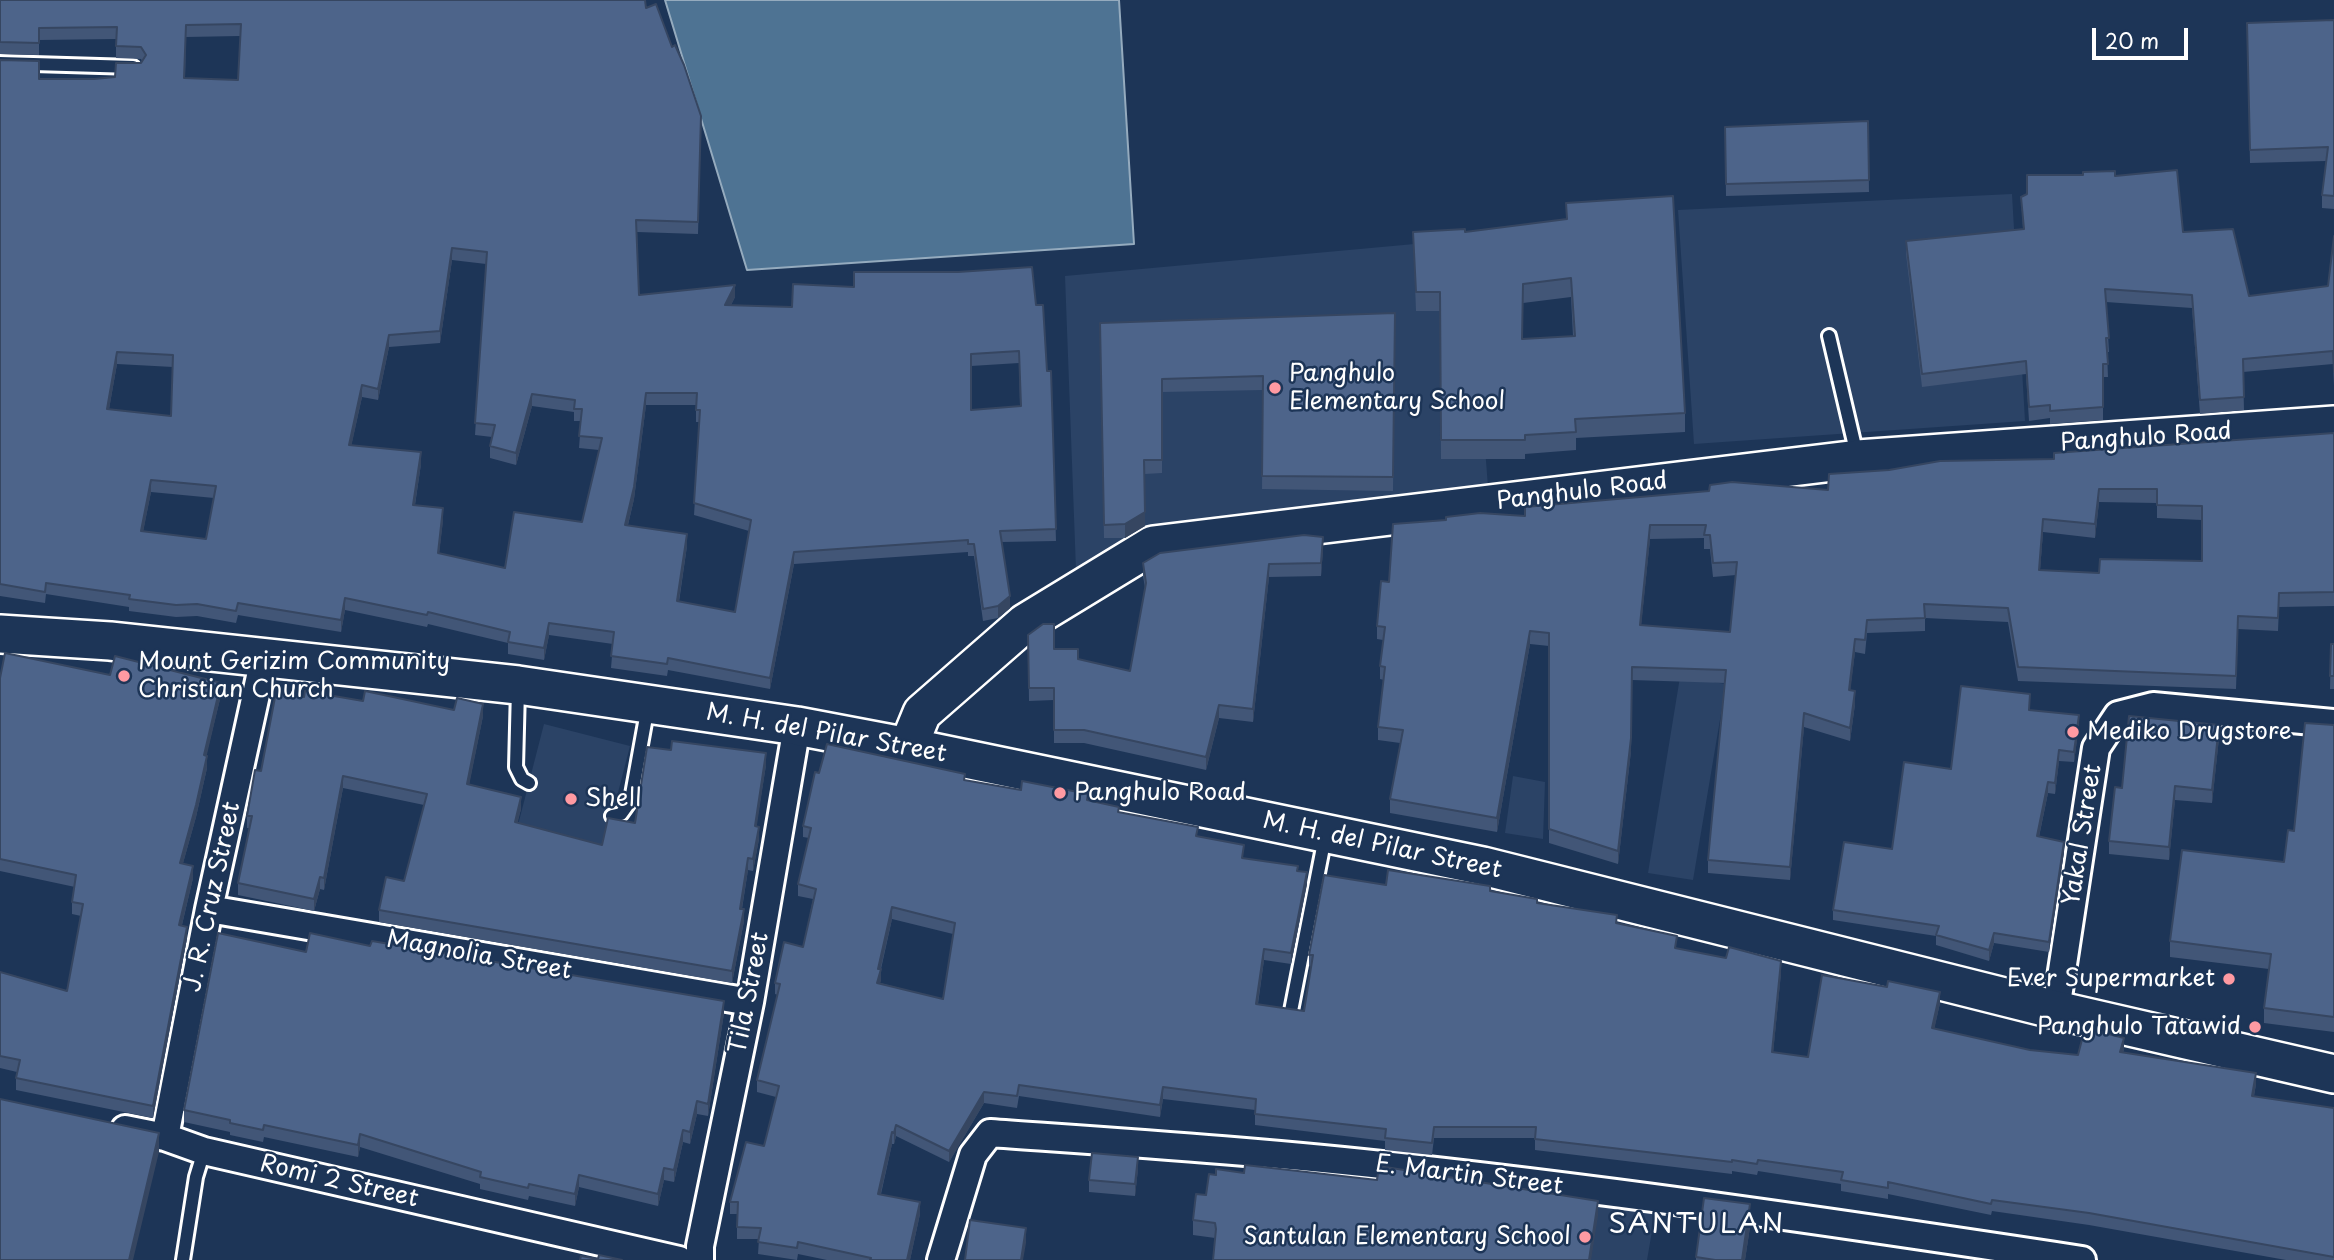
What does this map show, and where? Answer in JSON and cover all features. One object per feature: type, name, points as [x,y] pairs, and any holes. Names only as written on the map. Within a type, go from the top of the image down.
[{"type":"main road","name":"Panghulo Road","points":[[908,747],[922,713],[1025,623],[1153,545],[1858,459],[2334,425]]},
{"type":"main road","name":"M. H. del Pilar Street","points":[[0,634],[518,685],[797,726],[1483,866],[2056,1010],[2334,1074]]},
{"type":"street","name":"J. R. Cruz Street","points":[[165,1137],[209,909],[264,658]]},
{"type":"street","name":"Yakal Street","points":[[2056,1010],[2096,748],[2118,715],[2153,706],[2334,723]]},
{"type":"street","name":"Tila Street","points":[[700,1260],[700,1246],[750,1002],[797,726]]},
{"type":"street","name":"Magnolia Street","points":[[209,909],[750,1002]]},
{"type":"street","name":"Romi 2 Street","points":[[102,1124],[679,1260]]},
{"type":"street","name":"E. Martin Street","points":[[941,1260],[973,1155],[990,1133],[1173,1146],[1409,1168],[1815,1220],[2082,1260]]},
{"type":"lane","points":[[0,63],[137,68]]},
{"type":"lane","points":[[1829,336],[1858,459]]},
{"type":"lane","points":[[518,685],[516,767],[522,779],[529,783]]},
{"type":"lane","points":[[612,816],[621,814],[631,800],[649,704]]},
{"type":"lane","points":[[1291,1011],[1326,834]]},
{"type":"lane","points":[[183,1260],[196,1177],[204,1150]]},
{"type":"shaded area","points":[[665,0],[1119,0],[1134,244],[747,270]]},
{"type":"shaded area","points":[[2012,194],[2025,421],[1694,444],[1678,210]]},
{"type":"shaded area","name":"Panghulo Elementary School","points":[[1469,239],[1489,500],[1153,528],[1076,570],[1065,276]]},
{"type":"shaded area","points":[[1680,677],[1726,684],[1693,880],[1648,873]]},
{"type":"shaded area","name":"Shell","points":[[544,724],[630,746],[604,847],[518,825]]},
{"type":"shaded area","points":[[1513,776],[1545,782],[1543,839],[1505,833]]},
{"type":"shaded area","name":"Santulan Elementary School","points":[[1525,1195],[1655,1214],[1647,1260],[1517,1260]]},
{"type":"building","points":[[0,0],[645,0],[646,8],[656,4],[672,47],[675,45],[684,65],[701,116],[698,222],[636,220],[639,295],[735,285],[725,305],[792,307],[793,284],[854,287],[854,272],[958,272],[1032,267],[1036,305],[1043,305],[1047,371],[1051,371],[1056,529],[1000,531],[1010,596],[998,606],[983,609],[974,544],[968,544],[968,540],[794,552],[770,678],[668,658],[667,664],[611,656],[614,632],[549,623],[544,648],[508,642],[510,632],[428,612],[427,615],[345,598],[341,620],[238,603],[236,611],[197,604],[176,605],[129,599],[130,595],[46,583],[45,592],[0,584],[0,60],[39,61],[39,79],[94,79],[115,77],[116,63],[141,63],[146,55],[141,47],[116,46],[117,27],[39,28],[39,43],[0,42]],"holes":[[[241,24],[238,80],[184,78],[186,25]],[[452,248],[487,252],[475,423],[495,425],[490,446],[516,453],[532,394],[575,400],[574,409],[582,409],[579,436],[602,438],[582,522],[514,512],[505,568],[438,553],[443,508],[413,505],[421,452],[349,445],[362,385],[378,389],[389,335],[440,331]],[[1019,351],[1021,406],[971,410],[971,354]],[[117,352],[173,355],[171,416],[107,409]],[[646,393],[697,393],[696,410],[700,410],[694,503],[751,520],[735,612],[677,601],[687,534],[625,525],[634,487]],[[151,480],[216,486],[206,539],[141,531]]]},
{"type":"building","points":[[2334,20],[2334,196],[2322,195],[2328,147],[2250,150],[2247,23]]},
{"type":"building","points":[[1868,121],[1869,180],[1726,184],[1725,127]]},
{"type":"building","points":[[2177,170],[2183,232],[2233,229],[2249,296],[2328,286],[2334,236],[2334,372],[2333,351],[2243,359],[2244,397],[2200,400],[2192,295],[2105,289],[2109,338],[2106,338],[2108,364],[2103,364],[2103,407],[2050,411],[2050,405],[2029,407],[2026,361],[1922,374],[1906,241],[2024,229],[2021,197],[2027,194],[2027,175],[2083,175],[2083,172],[2115,171],[2115,176]]},
{"type":"building","points":[[1673,196],[1685,413],[1575,419],[1576,432],[1525,435],[1525,440],[1441,440],[1440,292],[1416,292],[1413,232],[1465,229],[1465,232],[1567,219],[1566,203]],"holes":[[[1571,278],[1575,336],[1522,339],[1523,284]]]},
{"type":"building","points":[[1395,313],[1393,477],[1262,476],[1263,376],[1162,379],[1162,460],[1144,460],[1145,512],[1125,524],[1104,525],[1100,323]]},
{"type":"building","points":[[2334,433],[2334,592],[2279,593],[2278,618],[2238,616],[2236,676],[2018,667],[2008,608],[1924,604],[1925,618],[1867,620],[1865,640],[1855,639],[1849,690],[1855,691],[1850,728],[1804,713],[1790,867],[1708,860],[1726,670],[1632,667],[1631,738],[1618,851],[1549,829],[1549,633],[1530,631],[1497,818],[1390,799],[1403,730],[1378,727],[1385,667],[1380,666],[1385,627],[1377,626],[1381,581],[1389,582],[1393,524],[1446,520],[1446,517],[1480,513],[1525,516],[1525,507],[1709,491],[1710,485],[1732,482],[1828,490],[1829,474],[1889,470],[1940,461],[2054,459],[2054,453]],"holes":[[[2099,489],[2157,489],[2157,505],[2202,506],[2202,561],[2100,559],[2099,573],[2039,570],[2043,519],[2095,524]],[[1650,525],[1706,525],[1704,535],[1710,535],[1713,563],[1737,562],[1730,632],[1640,625]]]},
{"type":"building","points":[[1304,535],[1323,537],[1321,563],[1269,564],[1253,709],[1219,705],[1206,757],[1084,730],[1054,730],[1054,688],[1029,688],[1028,635],[1043,624],[1054,624],[1054,649],[1078,649],[1078,659],[1130,671],[1146,583],[1143,563],[1160,553]]},
{"type":"building","points":[[2331,644],[2334,644],[2334,676],[2330,676]]},
{"type":"building","points":[[5,653],[110,675],[115,656],[221,683],[204,755],[207,756],[196,805],[180,863],[193,866],[179,925],[187,927],[153,1106],[16,1078],[20,1060],[0,1056],[0,972],[67,991],[83,904],[72,902],[76,875],[0,859],[0,678]]},
{"type":"building","points":[[1961,686],[2030,694],[2029,710],[2079,715],[2074,752],[2059,750],[2055,783],[2048,782],[2037,836],[2064,842],[2049,942],[1994,933],[1989,950],[1936,935],[1939,926],[1833,910],[1844,842],[1892,849],[1904,762],[1951,769]]},
{"type":"building","points":[[305,691],[363,701],[365,691],[454,710],[457,698],[483,704],[467,784],[521,797],[515,822],[602,845],[608,818],[635,823],[647,747],[671,750],[672,741],[766,753],[755,826],[759,827],[753,859],[748,858],[740,909],[744,909],[732,971],[379,910],[386,877],[404,881],[427,794],[343,776],[324,878],[320,877],[314,899],[238,883],[252,816],[247,816],[255,770],[261,771],[276,692],[304,697]]},
{"type":"building","points":[[2129,716],[2219,725],[2212,790],[2175,786],[2169,847],[2109,841],[2115,787],[2122,788]]},
{"type":"building","points":[[2305,723],[2334,725],[2334,1017],[2264,1008],[2271,954],[2170,941],[2182,850],[2284,862],[2288,830],[2294,831]]},
{"type":"building","points":[[827,744],[965,774],[964,780],[1021,790],[1022,781],[1088,794],[1087,800],[1119,807],[1118,812],[1198,827],[1196,836],[1244,845],[1242,858],[1298,866],[1297,871],[1307,872],[1291,953],[1264,949],[1256,1004],[1304,1011],[1313,955],[1309,955],[1324,875],[1386,885],[1388,870],[1490,886],[1490,891],[1537,899],[1537,903],[1617,915],[1616,923],[1677,936],[1675,948],[1726,958],[1729,947],[1781,961],[1772,1052],[1808,1057],[1822,975],[1887,987],[1888,981],[1940,992],[1932,1028],[2030,1050],[2078,1055],[2085,1028],[2124,1038],[2120,1052],[2256,1073],[2252,1096],[2334,1108],[2334,1257],[2089,1213],[1992,1200],[1991,1204],[1888,1182],[1888,1188],[1841,1180],[1843,1172],[1758,1160],[1757,1164],[1732,1162],[1535,1139],[1536,1127],[1434,1127],[1432,1143],[1385,1138],[1386,1129],[1255,1114],[1256,1099],[1163,1087],[1160,1105],[1019,1085],[1017,1096],[984,1092],[949,1151],[896,1125],[894,1133],[892,1132],[878,1194],[920,1202],[907,1260],[870,1260],[871,1258],[798,1242],[797,1248],[758,1242],[761,1228],[737,1227],[738,1202],[730,1202],[746,1142],[764,1146],[779,1086],[757,1080],[780,984],[775,983],[784,942],[803,947],[816,889],[798,884],[811,828],[803,826],[815,772],[819,773]],"holes":[[[892,907],[955,923],[943,999],[877,983]]]},
{"type":"building","points":[[218,933],[306,952],[310,933],[370,946],[372,941],[724,1001],[708,1104],[697,1101],[690,1132],[683,1130],[674,1170],[664,1168],[658,1194],[579,1175],[575,1194],[529,1184],[528,1188],[480,1177],[481,1172],[360,1134],[358,1145],[264,1125],[263,1130],[184,1110]]},
{"type":"building","points":[[0,1099],[159,1133],[129,1260],[0,1260]]},
{"type":"building","points":[[1092,1153],[1138,1157],[1135,1184],[1089,1180]]},
{"type":"building","points":[[1245,1165],[1377,1180],[1379,1166],[1598,1201],[1589,1260],[1213,1260],[1215,1223],[1193,1220],[1196,1194],[1206,1195],[1209,1174],[1216,1175],[1216,1169],[1244,1173]]},
{"type":"building","points":[[1704,1198],[1750,1204],[1742,1260],[1696,1257]]},
{"type":"building","points":[[970,1220],[1026,1228],[1021,1260],[965,1260]]},
{"type":"building","points":[[599,1255],[622,1260],[580,1260],[581,1256],[598,1259]]},
{"type":"place","name":"Panghulo Elementary School","points":[[1275,388]]},
{"type":"place","name":"Mount Gerizim Community Christian Church","points":[[124,676]]},
{"type":"place","name":"Mediko Drugstore","points":[[2073,732]]},
{"type":"place","name":"Panghulo Road","points":[[1060,793]]},
{"type":"place","name":"Shell","points":[[571,799]]},
{"type":"place","name":"Ever Supermarket","points":[[2229,979]]},
{"type":"place","name":"Panghulo Tatawid","points":[[2255,1027]]},
{"type":"place","name":"Santulan Elementary School","points":[[1585,1237]]},
{"type":"district","name":"SANTULAN","points":[[1697,1225]]}]
